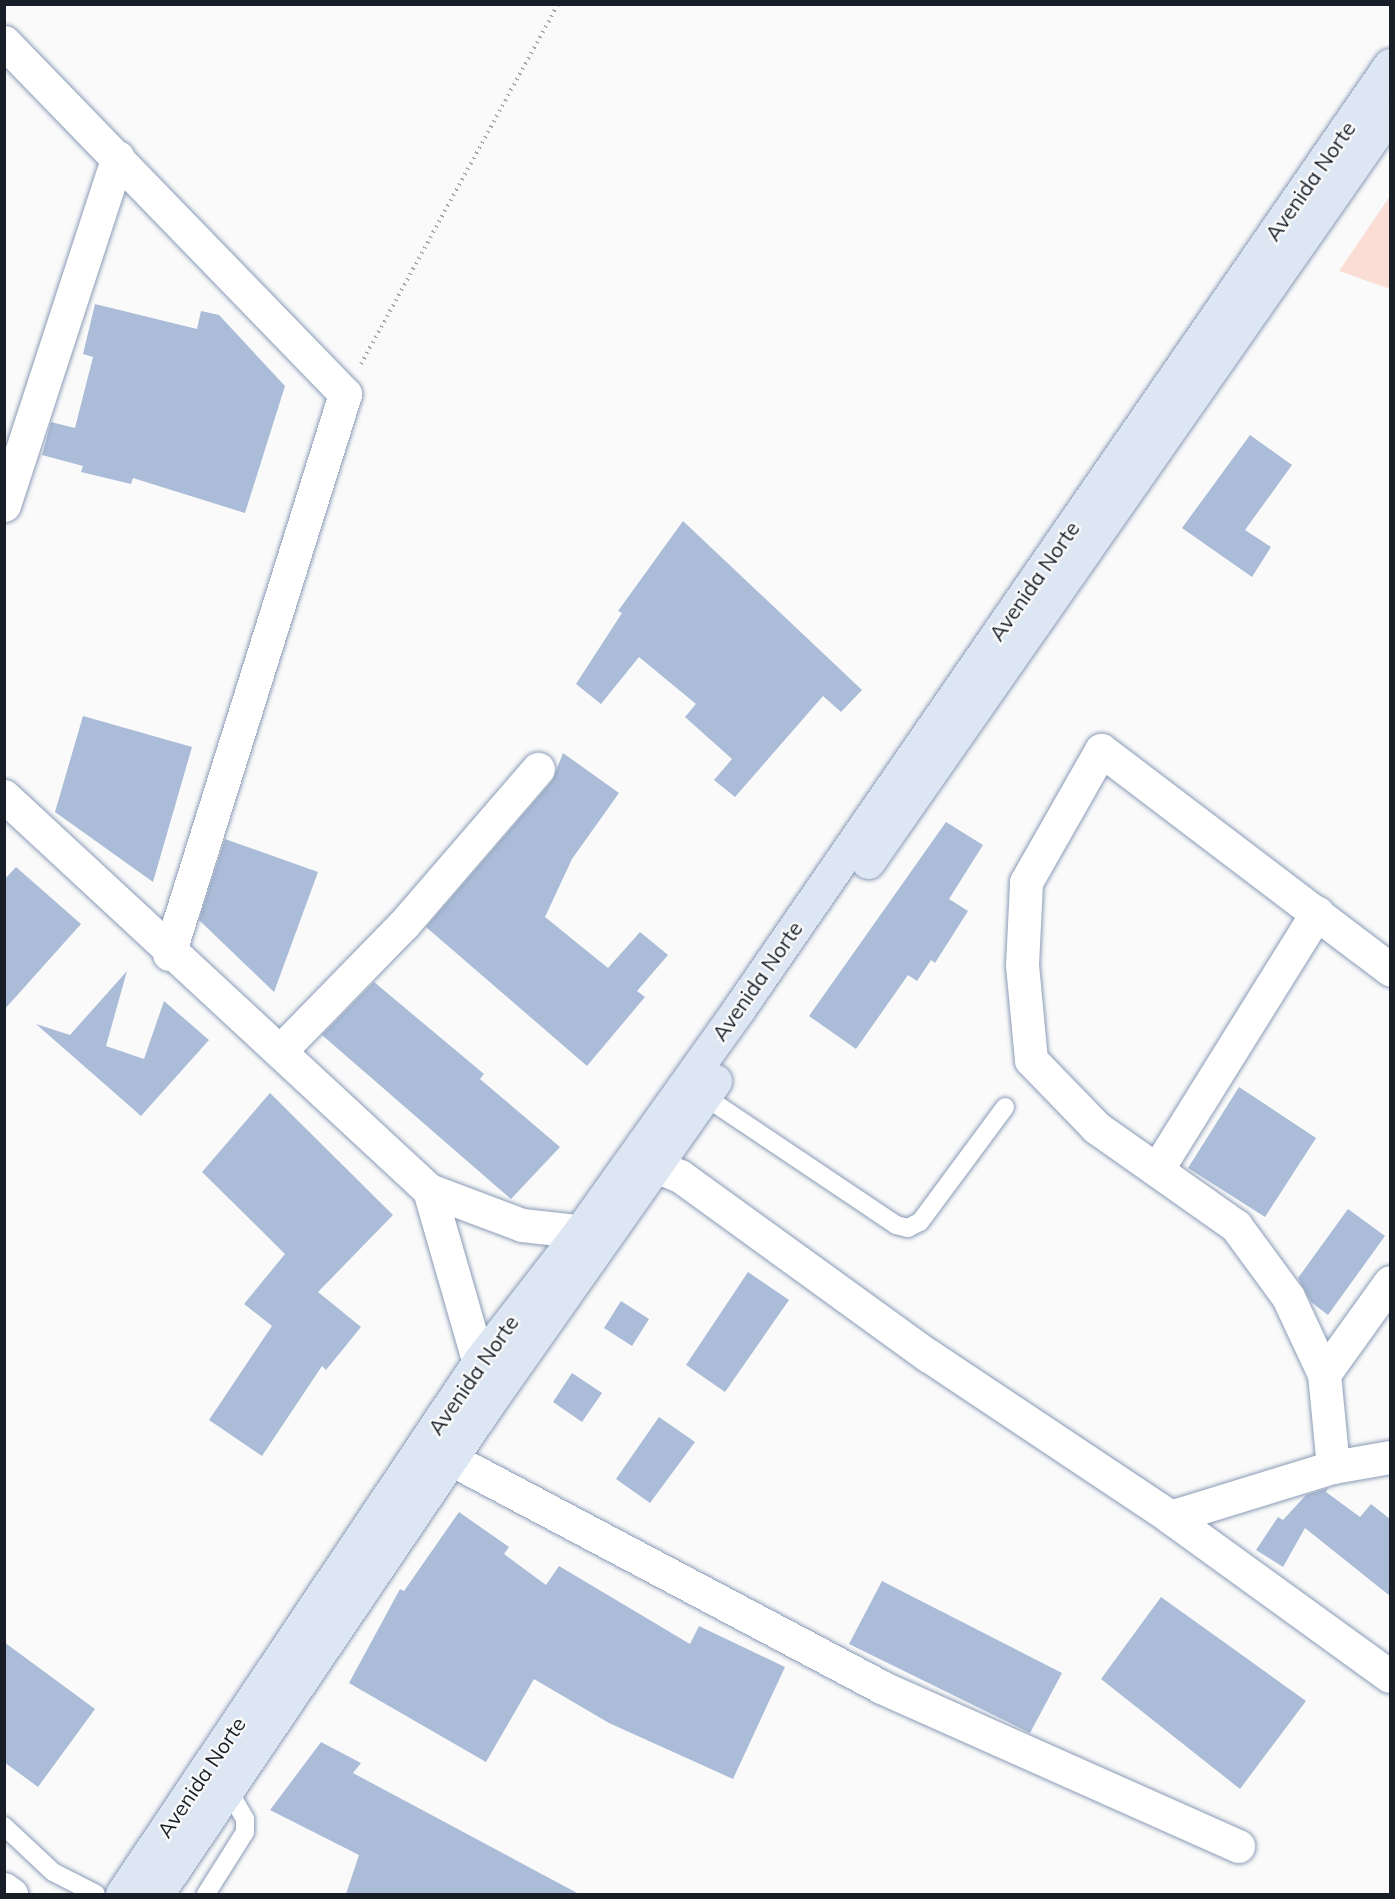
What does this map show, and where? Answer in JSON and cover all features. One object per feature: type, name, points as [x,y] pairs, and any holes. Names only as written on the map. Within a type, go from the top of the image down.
[{"type":"main road","name":"Avenida Norte","points":[[157,1894],[488,1404],[594,1234],[1390,65]]},
{"type":"main road","name":"Avenida Norte","points":[[122,1894],[480,1360],[656,1166],[1390,113]]},
{"type":"street","points":[[4,42],[118,157],[345,394],[169,954]]},
{"type":"street","points":[[4,505],[118,157]]},
{"type":"street","points":[[1333,1467],[1324,1374],[1288,1297],[1236,1226],[1158,1168],[1097,1128],[1031,1060],[1022,964],[1026,882],[1101,750],[1390,969]]},
{"type":"street","points":[[280,1051],[404,924],[538,769]]},
{"type":"street","points":[[4,796],[169,954],[280,1051],[429,1190],[522,1225],[594,1234]]},
{"type":"street","points":[[1158,1168],[1317,913]]},
{"type":"street","points":[[656,1166],[680,1176],[929,1356],[1170,1517],[1390,1677]]},
{"type":"street","points":[[429,1190],[480,1360],[488,1404]]},
{"type":"street","points":[[1324,1374],[1390,1282]]},
{"type":"street","points":[[1170,1517],[1333,1467],[1390,1457]]},
{"type":"street","points":[[451,1459],[881,1687],[1238,1846]]},
{"type":"street","points":[[4,1889],[11,1894]]},
{"type":"lane","points":[[704,1096],[896,1226],[908,1228],[920,1222],[1005,1107]]},
{"type":"lane","points":[[206,1894],[245,1832],[245,1819],[228,1790]]},
{"type":"lane","points":[[4,1826],[52,1872],[96,1894]]},
{"type":"path","points":[[345,394],[558,4]]},
{"type":"shaded area","points":[[1390,196],[1390,289],[1339,271]]},
{"type":"building","points":[[95,304],[197,329],[201,311],[219,315],[285,386],[245,513],[133,478],[131,484],[81,472],[83,466],[42,455],[51,422],[75,428],[93,357],[83,354]]},
{"type":"building","points":[[1250,435],[1292,465],[1245,530],[1271,547],[1252,577],[1182,528]]},
{"type":"building","points":[[683,521],[862,690],[841,712],[823,696],[735,797],[714,780],[732,759],[685,717],[696,704],[639,657],[601,704],[576,684],[622,613],[618,611]]},
{"type":"building","points":[[83,716],[192,747],[153,882],[55,812]]},
{"type":"building","points":[[563,753],[619,793],[572,859],[545,917],[608,968],[640,932],[668,955],[637,991],[645,997],[587,1066],[426,927],[552,781]]},
{"type":"building","points":[[946,822],[983,845],[949,899],[968,911],[935,963],[931,960],[917,981],[908,975],[856,1049],[809,1016]]},
{"type":"building","points":[[225,839],[318,872],[274,992],[199,920]]},
{"type":"building","points":[[16,867],[81,924],[4,1010],[4,880]]},
{"type":"building","points":[[127,971],[106,1046],[144,1059],[164,1001],[209,1040],[141,1116],[36,1024],[70,1035]]},
{"type":"building","points":[[374,982],[484,1074],[480,1079],[560,1147],[511,1199],[322,1035]]},
{"type":"building","points":[[1239,1087],[1316,1138],[1265,1217],[1188,1168]]},
{"type":"building","points":[[270,1093],[393,1215],[318,1292],[361,1327],[326,1370],[322,1366],[262,1456],[209,1420],[272,1326],[244,1304],[285,1254],[202,1172]]},
{"type":"building","points":[[1348,1209],[1385,1236],[1328,1315],[1311,1302],[1298,1278]]},
{"type":"building","points":[[748,1272],[789,1300],[725,1392],[686,1365]]},
{"type":"building","points":[[621,1301],[649,1319],[632,1346],[604,1328]]},
{"type":"building","points":[[572,1373],[602,1393],[582,1422],[553,1402]]},
{"type":"building","points":[[659,1417],[695,1442],[650,1503],[616,1479]]},
{"type":"building","points":[[1328,1488],[1326,1492],[1360,1517],[1371,1504],[1390,1519],[1390,1596],[1305,1528],[1283,1567],[1256,1550],[1278,1517],[1283,1520],[1306,1495]]},
{"type":"building","points":[[459,1512],[509,1547],[504,1554],[546,1585],[559,1566],[690,1644],[699,1626],[785,1667],[733,1779],[609,1723],[534,1679],[486,1762],[349,1683],[400,1589],[404,1591]]},
{"type":"building","points":[[882,1581],[1062,1673],[1030,1733],[849,1644]]},
{"type":"building","points":[[1161,1597],[1306,1701],[1240,1789],[1101,1679]]},
{"type":"building","points":[[4,1642],[95,1709],[38,1787],[4,1762]]},
{"type":"building","points":[[321,1742],[361,1763],[353,1773],[579,1894],[346,1894],[359,1855],[270,1810]]}]
